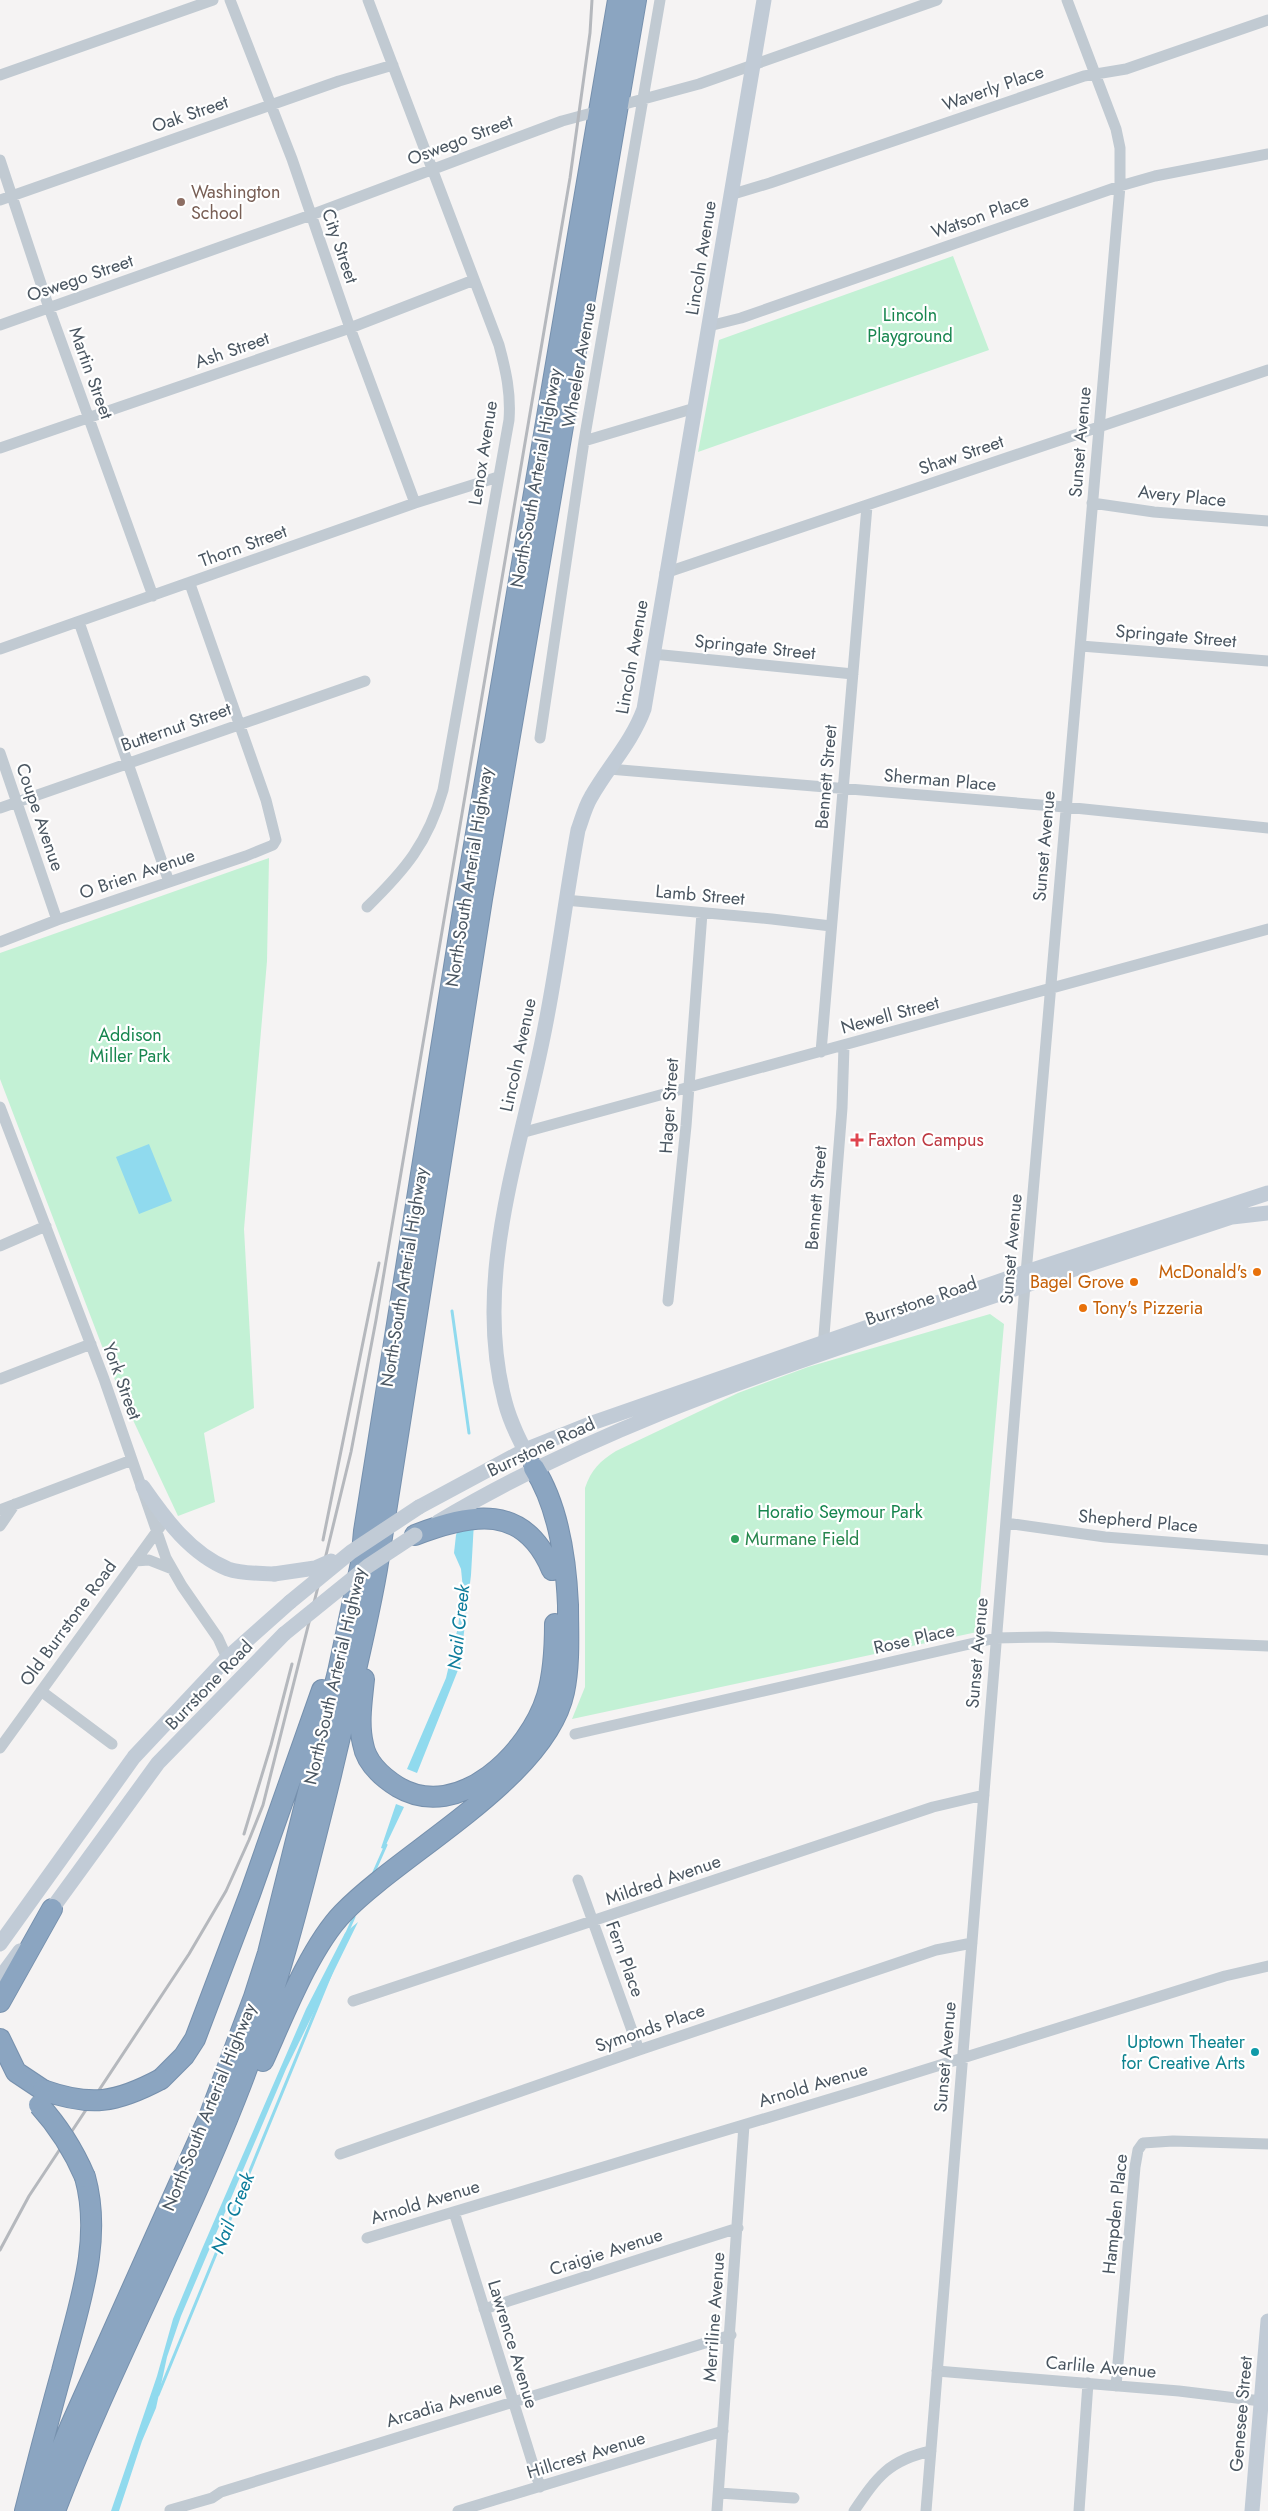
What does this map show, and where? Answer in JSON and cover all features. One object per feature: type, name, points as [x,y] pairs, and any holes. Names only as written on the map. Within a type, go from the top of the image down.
[{"type":"highway","name":"North-South Arterial Highway","points":[[36,2511],[78,2408],[209,2117],[254,1997],[268,1953],[312,1783],[356,1586],[465,898],[618,0]]},
{"type":"highway","name":"North-South Arterial Highway","points":[[55,2511],[113,2372],[188,2214],[264,2022],[288,1944],[371,1602],[482,899],[636,0]]},
{"type":"highway","points":[[371,1602],[361,1709],[363,1744],[369,1761],[392,1783],[422,1796],[440,1798],[468,1789],[493,1773],[520,1745],[540,1715],[547,1696],[554,1666],[555,1588],[546,1532],[534,1492],[534,1468]]},
{"type":"highway","points":[[210,2160],[250,2090],[293,1994],[317,1950],[342,1914],[506,1780],[539,1743],[550,1725],[564,1693],[569,1654],[567,1578],[562,1548],[547,1488],[534,1468]]},
{"type":"highway","points":[[415,1536],[448,1522],[467,1519],[500,1519],[521,1529],[540,1546],[552,1570]]},
{"type":"highway","points":[[41,2097],[61,2096],[97,2101],[134,2094],[160,2079],[184,2056],[195,2039],[250,1894],[356,1586]]},
{"type":"highway","points":[[0,2002],[52,1909]]},
{"type":"highway","points":[[0,2039],[5,2069],[41,2097],[68,2141],[85,2177],[90,2198],[92,2234],[86,2280],[24,2511]]},
{"type":"street","points":[[0,75],[213,0]]},
{"type":"street","name":"City Street","points":[[230,0],[311,215],[350,328],[415,504]]},
{"type":"street","name":"Lenox Avenue","points":[[367,907],[398,877],[423,842],[436,816],[443,790],[509,420],[509,384],[499,345],[368,0]]},
{"type":"street","name":"Wheeler Avenue","points":[[540,738],[584,441],[660,0]]},
{"type":"street","name":"Lincoln Avenue","points":[[534,1468],[524,1450],[506,1404],[498,1366],[494,1294],[504,1209],[542,1041],[578,830],[590,799],[638,725],[644,709],[665,574],[764,0]]},
{"type":"street","name":"Oswego Street","points":[[0,325],[311,215],[562,121],[642,100],[753,65],[937,0]]},
{"type":"street","name":"Sunset Avenue","points":[[926,2511],[1065,807],[1120,186],[1120,148],[1116,129],[1068,0]]},
{"type":"street","name":"Waverly Place","points":[[730,194],[770,183],[1084,76],[1126,69],[1268,20]]},
{"type":"street","name":"Oak Street","points":[[0,200],[270,104],[393,65]]},
{"type":"street","name":"Watson Place","points":[[709,326],[741,318],[1120,186],[1155,176],[1268,154]]},
{"type":"street","name":"Martin Street","points":[[0,160],[49,308],[153,596]]},
{"type":"street","name":"Ash Street","points":[[0,448],[350,328],[474,280]]},
{"type":"street","name":"Shaw Street","points":[[665,574],[1268,370]]},
{"type":"street","points":[[584,441],[695,408]]},
{"type":"street","name":"Thorn Street","points":[[0,649],[415,504],[498,477]]},
{"type":"street","name":"Avery Place","points":[[1092,503],[1154,512],[1268,521]]},
{"type":"street","name":"Bennett Street","points":[[821,1052],[866,506]]},
{"type":"street","points":[[190,584],[238,724]]},
{"type":"street","points":[[79,622],[169,882]]},
{"type":"street","name":"Springate Street","points":[[1080,646],[1268,661]]},
{"type":"street","name":"Springate Street","points":[[653,654],[853,674]]},
{"type":"street","name":"Butternut Street","points":[[0,808],[364,681]]},
{"type":"street","name":"O Brien Avenue","points":[[0,942],[57,920],[246,856],[273,845],[276,840],[276,832],[238,724]]},
{"type":"street","name":"Coupe Avenue","points":[[0,753],[57,920]]},
{"type":"street","name":"Sherman Place","points":[[609,769],[1065,807],[1268,828]]},
{"type":"street","name":"Lamb Street","points":[[565,900],[831,926]]},
{"type":"street","name":"Hager Street","points":[[668,1301],[686,1126],[687,1089],[702,912]]},
{"type":"street","name":"Newell Street","points":[[521,1133],[1268,929]]},
{"type":"street","name":"Bennett Street","points":[[823,1348],[842,1108],[844,1046]]},
{"type":"street","name":"York Street","points":[[0,1107],[3,1122],[46,1226],[143,1488]]},
{"type":"street","name":"Burrstone Road","points":[[0,1944],[134,1757],[227,1658],[290,1602],[351,1552],[419,1507],[524,1450],[664,1396],[823,1348],[1026,1279],[1268,1193]]},
{"type":"street","points":[[1232,1217],[1268,1205]]},
{"type":"street","name":"Burrstone Road","points":[[1026,1279],[1232,1217],[1268,1213]]},
{"type":"street","points":[[0,1246],[46,1226]]},
{"type":"street","points":[[0,1379],[91,1344]]},
{"type":"street","name":"Burrstone Road","points":[[0,1978],[158,1763],[284,1634],[368,1566],[415,1536],[534,1468],[823,1348]]},
{"type":"street","points":[[0,1510],[132,1460]]},
{"type":"street","points":[[143,1488],[161,1525],[172,1569],[210,1625],[227,1658]]},
{"type":"street","points":[[0,1526],[15,1504]]},
{"type":"street","name":"Shepherd Place","points":[[1006,1524],[1105,1537],[1268,1550]]},
{"type":"street","points":[[161,1525],[201,1554],[229,1569],[274,1574],[315,1568],[351,1552]]},
{"type":"street","name":"Old Burrstone Road","points":[[0,1748],[161,1525]]},
{"type":"street","points":[[134,1561],[149,1560],[172,1569]]},
{"type":"street","name":"Rose Place","points":[[575,1734],[996,1638],[1047,1637],[1268,1646]]},
{"type":"street","points":[[41,1691],[112,1744]]},
{"type":"street","name":"Mildred Avenue","points":[[353,2001],[933,1807],[984,1795]]},
{"type":"street","name":"Fern Place","points":[[578,1880],[639,2050]]},
{"type":"street","name":"Symonds Place","points":[[340,2154],[639,2050],[936,1950],[972,1943]]},
{"type":"street","name":"Arnold Avenue","points":[[367,2238],[744,2125],[1225,1976],[1268,1966]]},
{"type":"street","name":"Merriline Avenue","points":[[717,2511],[731,2335],[744,2125]]},
{"type":"street","name":"Hampden Place","points":[[1116,2386],[1138,2150],[1143,2143],[1173,2141],[1268,2144]]},
{"type":"street","name":"Lawrence Avenue","points":[[454,2212],[540,2487]]},
{"type":"street","name":"Craigie Avenue","points":[[484,2309],[738,2228]]},
{"type":"street","name":"Genesee Street","points":[[1252,2511],[1268,2321]]},
{"type":"street","name":"Arcadia Avenue","points":[[170,2510],[212,2498],[221,2492],[731,2335]]},
{"type":"street","name":"Carlile Avenue","points":[[937,2371],[1088,2383],[1261,2401]]},
{"type":"street","points":[[1079,2511],[1088,2383]]},
{"type":"street","name":"Hillcrest Avenue","points":[[458,2511],[723,2431]]},
{"type":"street","points":[[854,2511],[870,2487],[888,2467],[903,2458],[931,2451]]},
{"type":"street","points":[[719,2493],[794,2498]]},
{"type":"street","points":[[212,2498],[212,2511]]},
{"type":"green space","name":"Lincoln Playground","points":[[953,256],[989,350],[698,452],[719,340]]},
{"type":"green space","name":"Addison Miller Park","points":[[269,858],[267,961],[244,1229],[254,1408],[204,1433],[215,1502],[178,1516],[118,1388],[0,1079],[0,953]]},
{"type":"green space","name":"Horatio Seymour Park","points":[[990,1314],[1004,1324],[977,1632],[572,1719],[585,1687],[585,1488],[593,1471],[605,1458],[738,1393],[808,1367]]},
{"type":"water","points":[[149,1144],[172,1201],[139,1214],[116,1157]]},
{"type":"water","points":[[474,1522],[471,1575],[460,1665],[417,1773],[407,1769],[446,1678],[458,1627],[463,1589],[461,1569],[454,1553],[456,1535],[460,1525]]},
{"type":"water","points":[[396,1804],[404,1807],[384,1849],[381,1848]]},
{"type":"water","points":[[358,1922],[286,2069],[181,2316],[167,2357],[156,2408],[142,2441],[119,2511],[111,2511],[157,2376],[173,2319],[202,2249],[306,2009],[345,1933]]},
{"type":"waterway","name":"Nail Creek","points":[[452,1311],[469,1433]]},
{"type":"waterway","name":"Nail Creek","points":[[460,1610],[463,1584]]},
{"type":"waterway","name":"Nail Creek","points":[[374,1872],[386,1845]]},
{"type":"waterway","name":"Nail Creek","points":[[346,1935],[354,1917]]},
{"type":"waterway","name":"Nail Creek","points":[[158,2395],[332,1971]]},
{"type":"railway","points":[[0,2250],[29,2196],[189,1954],[226,1891],[263,1805],[351,1452],[376,1320],[570,178],[590,33],[592,0]]},
{"type":"railway","points":[[323,1540],[379,1263]]},
{"type":"railway","points":[[244,1834],[271,1745],[292,1664]]},
{"type":"place","name":"Washington School","points":[[181,202]]},
{"type":"place","name":"Faxton Campus","points":[[857,1140]]},
{"type":"place","name":"McDonald's","points":[[1257,1272]]},
{"type":"place","name":"Bagel Grove","points":[[1134,1282]]},
{"type":"place","name":"Tony's Pizzeria","points":[[1083,1308]]},
{"type":"place","name":"Murmane Field","points":[[735,1539]]},
{"type":"place","name":"Uptown Theater for Creative Arts","points":[[1255,2052]]}]
